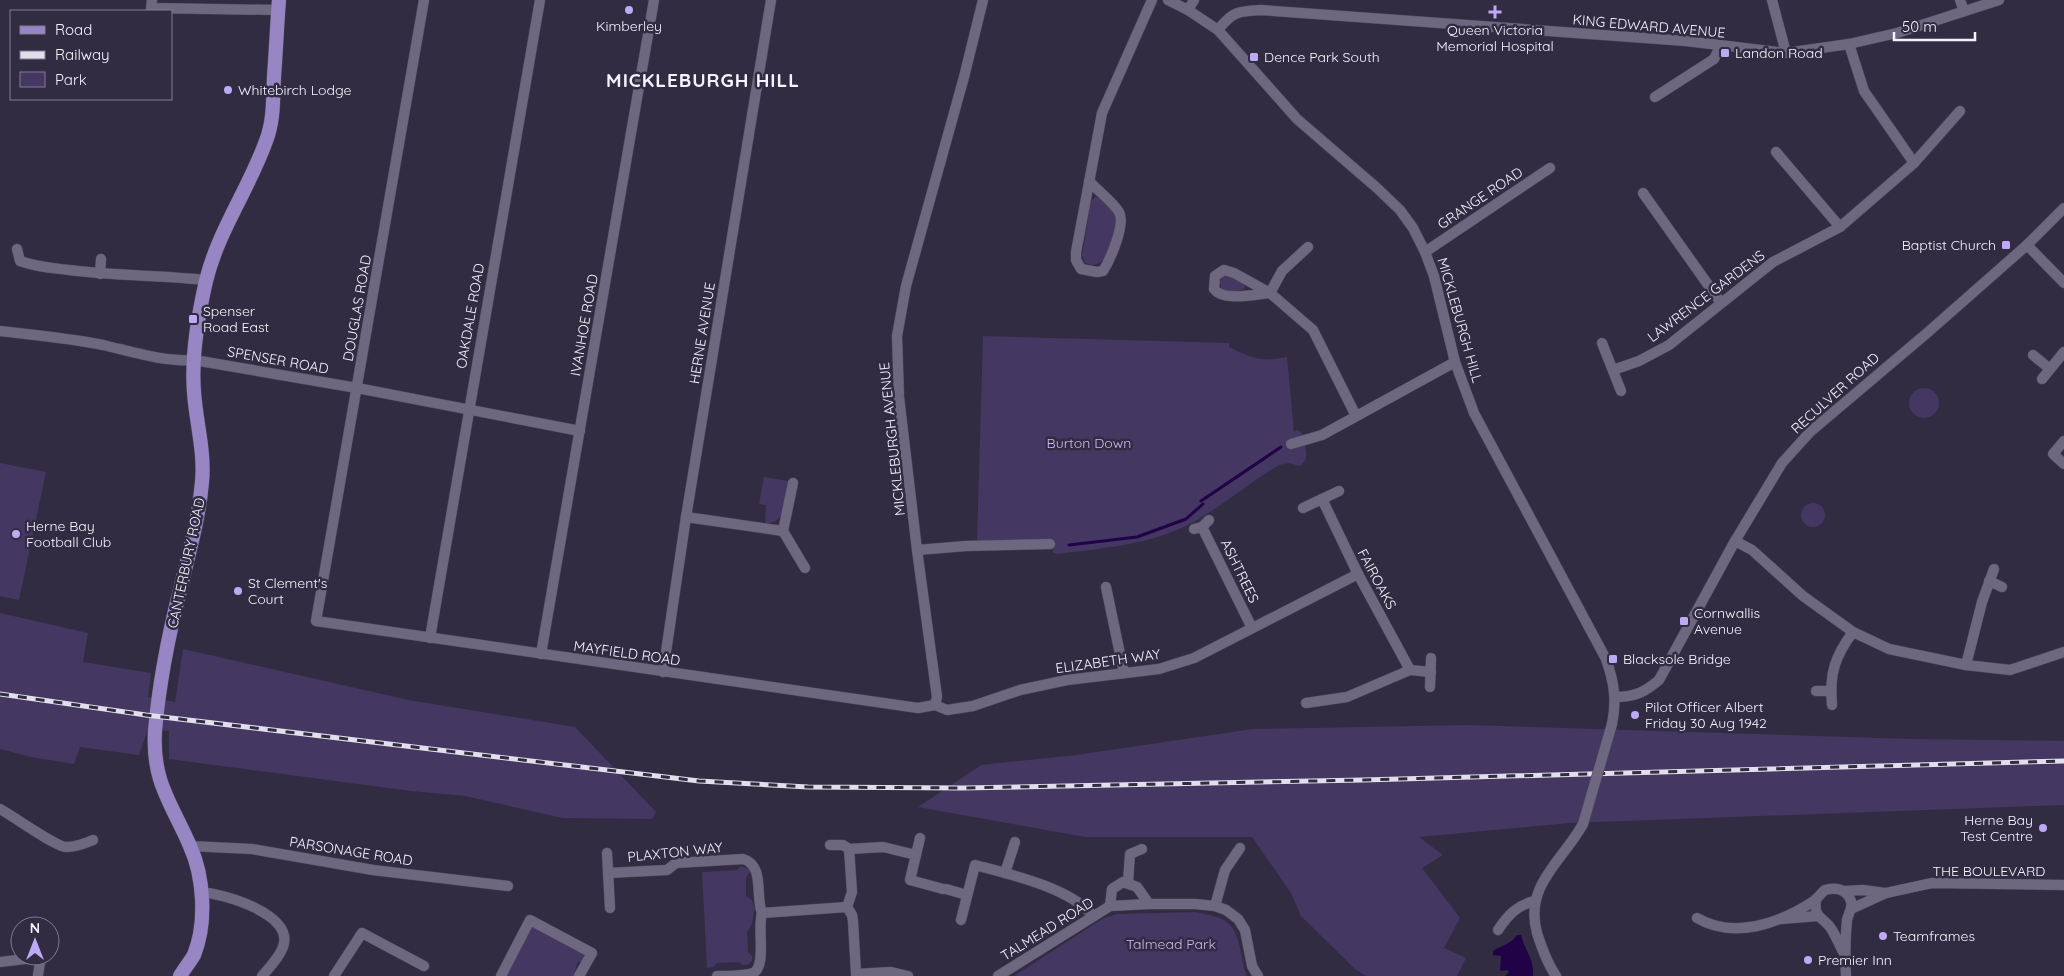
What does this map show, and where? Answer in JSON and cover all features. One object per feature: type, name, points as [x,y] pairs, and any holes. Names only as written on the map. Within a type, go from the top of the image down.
[{"type":"main road","name":"CANTERBURY ROAD","points":[[180,976],[193,956],[198,941],[201,892],[196,863],[190,846],[157,774],[155,761],[158,706],[173,620],[196,523],[202,485],[203,460],[194,392],[194,360],[206,280],[224,229],[267,139],[273,108],[278,5]]},
{"type":"street","points":[[152,0],[151,8],[278,5]]},
{"type":"street","name":"DOUGLAS ROAD","points":[[316,621],[424,0]]},
{"type":"street","name":"OAKDALE ROAD","points":[[430,638],[540,0]]},
{"type":"street","name":"IVANHOE ROAD","points":[[541,654],[654,0]]},
{"type":"street","name":"HERNE AVENUE","points":[[663,672],[686,517],[771,0]]},
{"type":"street","name":"MICKLEBURGH AVENUE","points":[[935,705],[938,697],[898,397],[897,336],[906,286],[964,77],[983,0]]},
{"type":"street","points":[[1089,181],[1120,213],[1121,223],[1110,260],[1103,271],[1097,272],[1081,269],[1076,260],[1089,181],[1102,113],[1152,0]]},
{"type":"street","name":"MICKLEBURGH HILL","points":[[1168,0],[1188,10],[1218,30],[1297,119],[1377,188],[1400,210],[1413,228],[1434,276],[1455,362],[1478,421],[1606,659],[1616,697],[1612,724],[1583,824],[1541,883],[1535,900]]},
{"type":"street","points":[[1188,10],[1194,0]]},
{"type":"street","points":[[1772,0],[1786,53],[1849,44],[1897,33],[1998,0]]},
{"type":"street","points":[[1960,0],[1964,11]]},
{"type":"street","name":"KING EDWARD AVENUE","points":[[1218,30],[1229,16],[1241,11],[1260,10],[1686,41],[1786,53]]},
{"type":"street","points":[[1849,44],[1864,91],[1914,163]]},
{"type":"street","points":[[1655,97],[1714,60],[1722,45]]},
{"type":"street","name":"LAWRENCE GARDENS","points":[[1613,370],[1639,361],[1668,345],[1773,262],[1840,227],[1914,163],[1960,111]]},
{"type":"street","points":[[1776,152],[1840,227]]},
{"type":"street","name":"GRANGE ROAD","points":[[1425,252],[1550,168]]},
{"type":"street","points":[[1643,193],[1721,303]]},
{"type":"street","name":"RECULVER ROAD","points":[[1616,697],[1626,697],[1646,691],[1659,680],[1735,541],[1782,463],[1810,432],[1927,333],[2026,245],[2064,208]]},
{"type":"street","points":[[2026,245],[2064,283]]},
{"type":"street","points":[[18,248],[20,261],[33,266],[100,274],[169,276],[206,280]]},
{"type":"street","points":[[1270,293],[1282,271],[1308,248]]},
{"type":"street","points":[[100,274],[101,259]]},
{"type":"street","points":[[1270,293],[1222,295],[1214,289],[1215,276],[1224,270],[1234,273],[1270,293],[1313,330],[1356,416]]},
{"type":"street","name":"SPENSER ROAD","points":[[0,331],[102,345],[129,352],[182,361],[194,360],[357,388],[580,431]]},
{"type":"street","points":[[1602,343],[1621,391]]},
{"type":"street","points":[[2042,379],[2064,352]]},
{"type":"street","points":[[2033,355],[2050,369]]},
{"type":"street","points":[[1291,444],[1322,434],[1455,362]]},
{"type":"street","points":[[2064,441],[2053,454],[2064,464]]},
{"type":"street","points":[[793,483],[784,530],[805,568]]},
{"type":"street","points":[[1303,508],[1339,492]]},
{"type":"street","name":"FAIROAKS","points":[[1322,499],[1358,574],[1410,670]]},
{"type":"street","points":[[686,517],[784,530]]},
{"type":"street","name":"ASHTREES","points":[[1202,525],[1252,628]]},
{"type":"street","points":[[1735,541],[1752,550],[1803,596],[1853,632],[1889,649],[1966,665],[2010,670],[2064,652]]},
{"type":"street","points":[[917,550],[966,546],[1050,544]]},
{"type":"street","points":[[1966,665],[1982,602],[1994,569]]},
{"type":"street","name":"ELIZABETH WAY","points":[[935,705],[947,710],[973,706],[1020,690],[1068,680],[1159,669],[1194,658],[1358,574]]},
{"type":"street","points":[[1989,581],[2002,586]]},
{"type":"street","points":[[1106,587],[1124,673]]},
{"type":"street","name":"MAYFIELD ROAD","points":[[316,621],[918,708],[935,705]]},
{"type":"street","points":[[1832,705],[1830,691],[1836,661],[1841,648],[1853,632]]},
{"type":"street","points":[[1430,687],[1432,658]]},
{"type":"street","points":[[1306,703],[1347,697],[1410,670],[1431,672]]},
{"type":"street","points":[[1816,691],[1830,691]]},
{"type":"street","points":[[0,809],[39,832],[58,846],[80,845],[93,840]]},
{"type":"street","points":[[920,838],[910,880],[967,895]]},
{"type":"street","points":[[1005,873],[1015,842]]},
{"type":"street","points":[[830,845],[843,845],[849,849],[883,847],[916,855]]},
{"type":"street","name":"PARSONAGE ROAD","points":[[190,846],[252,849],[373,870],[508,886]]},
{"type":"street","points":[[1215,906],[1225,870],[1240,848]]},
{"type":"street","points":[[847,907],[852,892],[849,849]]},
{"type":"street","points":[[1142,849],[1130,854],[1128,882],[1137,887],[1149,904]]},
{"type":"street","name":"PLAXTON WAY","points":[[607,853],[610,908]]},
{"type":"street","name":"PLAXTON WAY","points":[[608,873],[667,870],[676,863],[743,860],[751,863],[756,869],[759,906],[762,913]]},
{"type":"street","points":[[961,920],[975,866],[1005,873],[1067,895],[1085,905],[1093,916]]},
{"type":"street","name":"TALMEAD ROAD","points":[[1110,906],[1112,889],[1116,885],[1128,882]]},
{"type":"street","name":"THE BOULEVARD","points":[[1844,892],[1863,890],[1886,892],[1932,883],[2064,885]]},
{"type":"street","points":[[1778,920],[1816,899],[1825,890],[1838,889],[1844,892],[1851,902],[1845,955],[1846,976]]},
{"type":"street","points":[[201,892],[238,901],[273,919],[279,925],[283,934],[283,948],[262,976]]},
{"type":"street","name":"THE BOULEVARD","points":[[1849,913],[1886,892]]},
{"type":"street","points":[[1816,899],[1815,908],[1818,916],[1828,924],[1845,955]]},
{"type":"street","points":[[1498,930],[1508,915],[1518,907],[1535,900],[1534,917],[1541,946],[1556,976]]},
{"type":"street","name":"TALMEAD ROAD","points":[[998,976],[1110,906],[1149,904],[1215,906],[1226,910],[1238,919],[1245,930],[1252,966],[1258,976]]},
{"type":"street","points":[[717,976],[761,973],[759,927],[762,913],[847,907]]},
{"type":"street","points":[[847,907],[852,915],[856,974],[891,972],[908,976]]},
{"type":"street","points":[[1828,924],[1842,922],[1849,913]]},
{"type":"street","points":[[1697,918],[1708,924],[1726,928],[1751,928],[1778,920],[1818,916]]},
{"type":"street","points":[[501,976],[530,920],[592,953],[580,976]]},
{"type":"street","points":[[334,976],[362,933],[424,966]]},
{"type":"street","points":[[38,975],[40,966]]},
{"type":"green space","points":[[1095,197],[1103,200],[1110,206],[1118,222],[1108,253],[1099,263],[1093,265],[1085,263],[1082,255],[1091,201]]},
{"type":"green space","points":[[1223,276],[1238,280],[1245,286],[1244,289],[1232,291],[1221,288],[1220,282]]},
{"type":"green space","name":"Burton Down","points":[[983,336],[1229,343],[1229,347],[1257,358],[1287,357],[1294,432],[1297,430],[1302,433],[1306,451],[1305,460],[1299,466],[1289,463],[1279,465],[1192,522],[1151,539],[1120,546],[1058,554],[1053,553],[1052,541],[977,541]]},
{"type":"green space","points":[[1924,388],[1935,392],[1939,403],[1935,414],[1924,418],[1913,414],[1909,403],[1913,392]]},
{"type":"green space","name":"Herne Bay Football Club","points":[[0,463],[46,472],[19,600],[0,596]]},
{"type":"green space","points":[[764,477],[788,481],[786,503],[782,514],[773,522],[765,524],[766,505],[759,504]]},
{"type":"green space","points":[[1813,503],[1822,506],[1825,515],[1822,524],[1813,527],[1804,524],[1801,515],[1804,506]]},
{"type":"green space","points":[[0,613],[88,633],[83,662],[151,673],[148,697],[175,702],[183,649],[409,700],[575,727],[656,812],[652,819],[563,818],[465,796],[411,791],[169,759],[169,731],[148,729],[139,755],[80,747],[74,764],[31,757],[0,749]]},
{"type":"green space","points":[[1469,725],[1911,739],[2064,741],[2064,805],[1570,823],[1419,837],[1443,855],[1422,868],[1460,918],[1444,948],[1466,958],[1457,976],[1366,976],[1355,969],[1301,916],[1291,893],[1252,837],[1085,837],[918,807],[981,765],[1076,755],[1253,729]]},
{"type":"green space","points":[[740,866],[749,869],[750,872],[746,877],[746,896],[752,900],[755,909],[752,924],[747,932],[748,952],[752,956],[752,961],[747,965],[742,965],[739,962],[717,963],[713,967],[707,968],[702,872],[737,870]]},
{"type":"green space","name":"Talmead Park","points":[[1196,912],[1224,920],[1233,929],[1237,936],[1247,976],[1014,976],[1102,919],[1117,914]]},
{"type":"green space","points":[[530,920],[592,953],[587,961],[578,962],[575,970],[578,976],[501,976]]},
{"type":"shaded area","points":[[1517,935],[1521,935],[1531,959],[1533,976],[1505,976],[1509,972],[1508,970],[1500,971],[1501,956],[1493,955],[1493,951],[1508,943]]},
{"type":"waterway","points":[[1201,501],[1281,447]]},
{"type":"waterway","points":[[1069,545],[1137,537],[1186,519],[1203,504]]},
{"type":"railway","points":[[0,694],[146,715],[699,781],[808,787],[962,788],[1363,780],[2064,761]]},
{"type":"place","name":"Kimberley","points":[[629,10]]},
{"type":"place","name":"Queen Victoria Memorial Hospital","points":[[1495,12]]},
{"type":"place","name":"Landon Road","points":[[1725,53]]},
{"type":"place","name":"Dence Park South","points":[[1254,57]]},
{"type":"place","name":"Whitebirch Lodge","points":[[228,90]]},
{"type":"place","name":"Baptist Church","points":[[2006,245]]},
{"type":"place","name":"Spenser Road East","points":[[193,319]]},
{"type":"place","name":"Herne Bay Football Club","points":[[16,534]]},
{"type":"place","name":"St Clement's Court","points":[[238,591]]},
{"type":"place","name":"Cornwallis Avenue","points":[[1684,621]]},
{"type":"place","name":"Blacksole Bridge","points":[[1613,659]]},
{"type":"place","name":"Pilot Officer Albert Friday 30 Aug 1942","points":[[1635,715]]},
{"type":"place","name":"Herne Bay Test Centre","points":[[2043,828]]},
{"type":"place","name":"Teamframes","points":[[1883,936]]},
{"type":"place","name":"Premier Inn","points":[[1808,960]]},
{"type":"district","name":"MICKLEBURGH HILL","points":[[703,80]]}]
